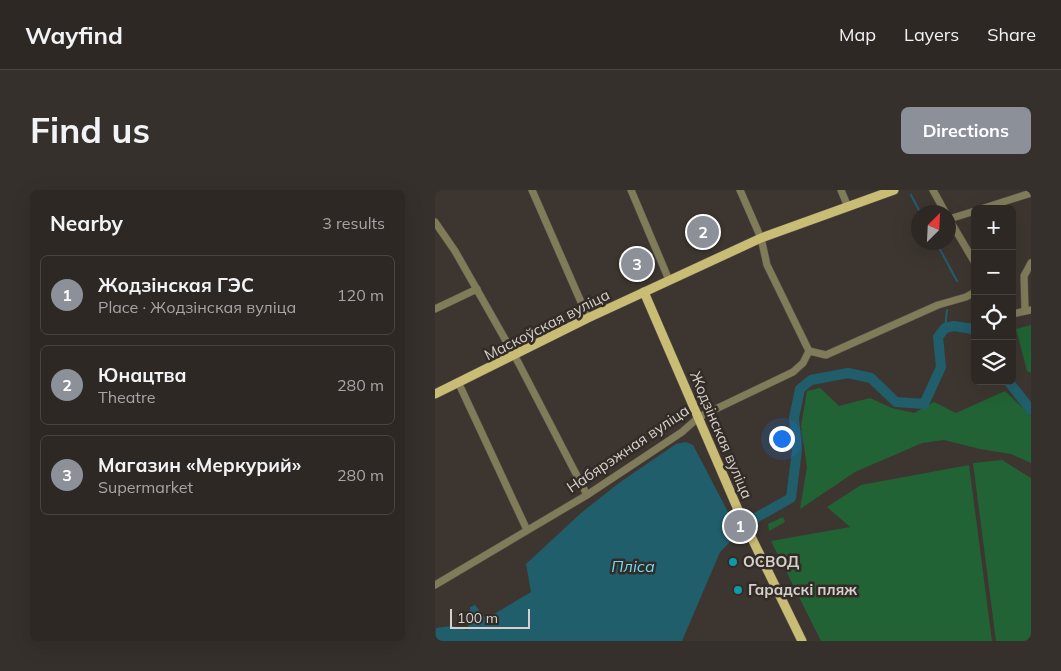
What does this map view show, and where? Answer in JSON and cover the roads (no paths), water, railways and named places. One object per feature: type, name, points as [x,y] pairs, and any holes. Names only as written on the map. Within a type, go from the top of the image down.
[{"type":"main road","name":"Маскоўская вуліца","points":[[435,394],[514,357],[589,318],[761,238],[894,190]]},
{"type":"main road","name":"Жодзінская вуліца","points":[[644,292],[739,512],[802,641]]},
{"type":"street","points":[[532,190],[589,318]]},
{"type":"street","points":[[631,190],[669,280]]},
{"type":"street","points":[[739,190],[761,238],[767,265],[809,351],[826,355],[938,305],[971,294]]},
{"type":"street","points":[[841,190],[848,207]]},
{"type":"street","points":[[933,190],[941,205]]},
{"type":"street","points":[[994,205],[1031,193]]},
{"type":"street","points":[[956,217],[971,212]]},
{"type":"street","points":[[435,222],[455,251],[477,289],[587,495]]},
{"type":"street","points":[[956,231],[971,256]]},
{"type":"street","points":[[1028,310],[1024,276],[1031,263]]},
{"type":"street","points":[[435,309],[477,289]]},
{"type":"street","name":"Набярэжная вуліца","points":[[435,585],[587,495],[682,432],[699,417],[793,372],[803,363],[809,351]]},
{"type":"street","points":[[459,384],[527,530]]},
{"type":"water","name":"Пліса","points":[[686,442],[693,445],[739,533],[720,552],[682,641],[435,641],[436,628],[452,626],[468,630],[470,607],[475,605],[486,619],[531,592],[526,564],[581,513],[619,483],[676,444]]},
{"type":"waterway","points":[[911,195],[916,205]]},
{"type":"waterway","points":[[940,250],[957,281]]},
{"type":"waterway","points":[[945,328],[947,310]]},
{"type":"waterway","name":"Пліса","points":[[725,535],[791,498],[797,450],[794,418],[800,389],[811,380],[848,373],[871,378],[896,402],[924,404],[941,367],[938,337],[945,328],[954,326],[971,329]]},
{"type":"waterway","name":"Пліса","points":[[1011,385],[1031,410]]},
{"type":"place","name":"Юнацтва","points":[[703,232]]},
{"type":"place","name":"Магазин «Меркурий»","points":[[637,264]]},
{"type":"place","name":"Жодзінская ГЭС","points":[[740,526]]},
{"type":"place","name":"ОСВОД","points":[[733,562]]},
{"type":"place","name":"Гарадскі пляж","points":[[738,590]]}]
